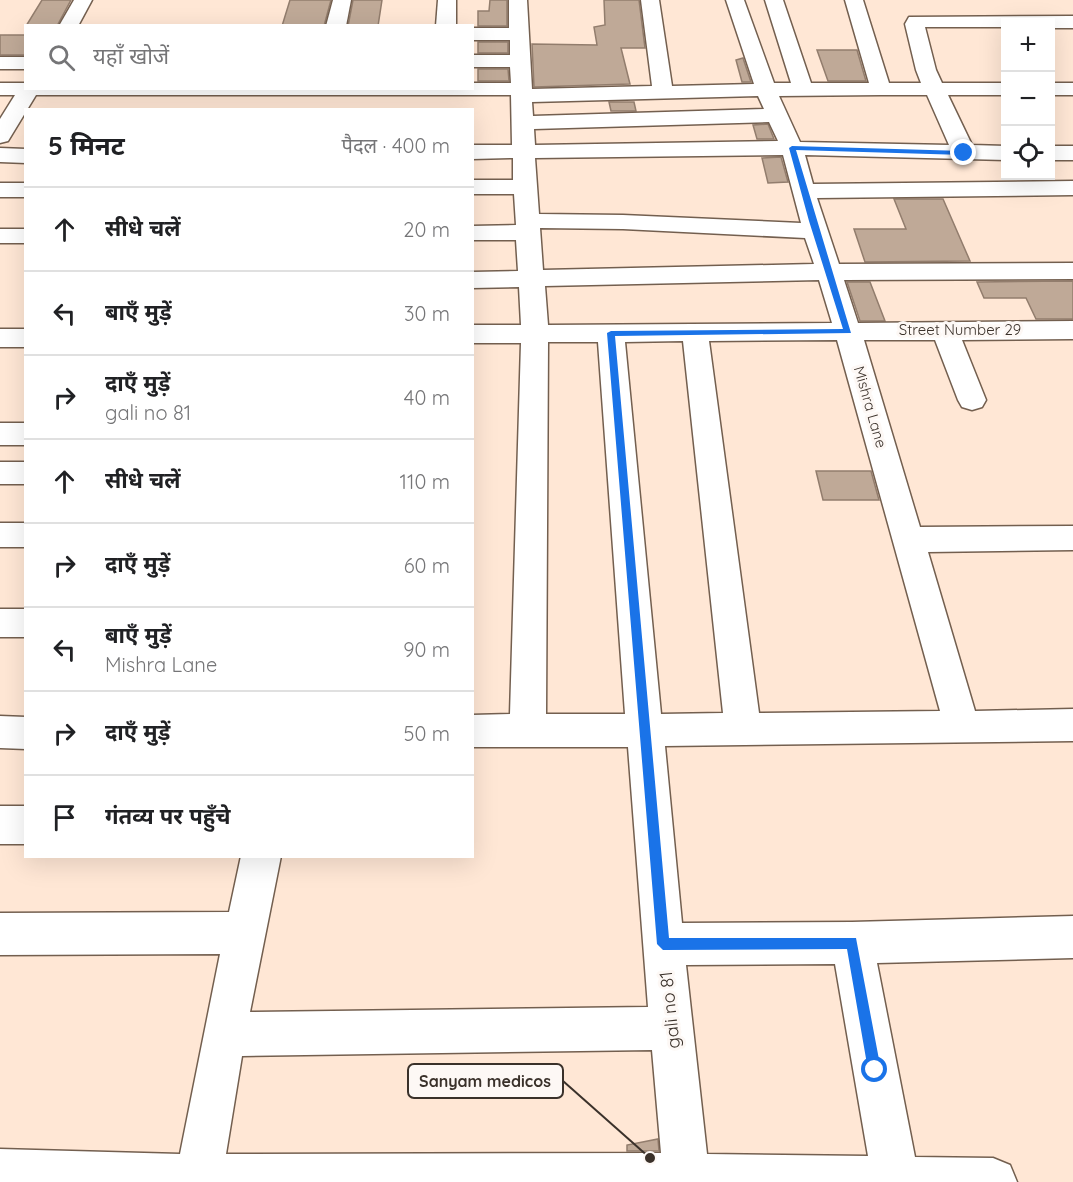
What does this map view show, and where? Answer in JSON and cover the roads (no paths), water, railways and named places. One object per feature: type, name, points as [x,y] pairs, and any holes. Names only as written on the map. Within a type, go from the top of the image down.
[{"type":"street","points":[[69,24],[83,0]]},
{"type":"street","points":[[336,24],[342,0]]},
{"type":"street","points":[[447,0],[447,24]]},
{"type":"street","points":[[518,0],[527,227],[535,334],[528,731]]},
{"type":"street","points":[[650,0],[663,93]]},
{"type":"street","name":"Mishra Lane","points":[[735,0],[766,90],[792,148],[806,191],[815,231],[848,331],[962,727]]},
{"type":"street","points":[[774,0],[803,89]]},
{"type":"street","points":[[854,0],[882,89]]},
{"type":"street","points":[[964,153],[926,70],[916,21],[1073,22]]},
{"type":"street","points":[[474,34],[520,34]]},
{"type":"street","points":[[474,61],[521,61]]},
{"type":"street","points":[[0,63],[24,63]]},
{"type":"street","points":[[0,89],[24,89]]},
{"type":"street","points":[[388,90],[663,93],[803,89],[1001,89]]},
{"type":"street","points":[[1055,89],[1073,89]]},
{"type":"street","points":[[0,136],[29,90]]},
{"type":"street","points":[[316,108],[321,90]]},
{"type":"street","points":[[522,123],[776,115]]},
{"type":"street","points":[[474,152],[525,149],[792,148],[1001,153]]},
{"type":"street","points":[[1055,153],[1073,153]]},
{"type":"street","points":[[0,155],[24,156]]},
{"type":"street","points":[[474,187],[525,187]]},
{"type":"street","points":[[806,191],[1073,188]]},
{"type":"street","points":[[0,190],[24,190]]},
{"type":"street","points":[[474,233],[527,227],[623,222],[815,231]]},
{"type":"street","points":[[0,236],[24,236]]},
{"type":"street","points":[[474,280],[828,272],[1073,271]]},
{"type":"street","points":[[945,330],[972,400]]},
{"type":"street","name":"Street Number 29","points":[[474,334],[1073,330]]},
{"type":"street","name":"gali no 81","points":[[611,333],[663,944],[686,1180]]},
{"type":"street","points":[[695,333],[743,730]]},
{"type":"street","points":[[0,338],[24,338]]},
{"type":"street","points":[[0,434],[24,434]]},
{"type":"street","points":[[0,473],[24,474]]},
{"type":"street","points":[[0,535],[24,535]]},
{"type":"street","points":[[908,540],[1073,538]]},
{"type":"street","points":[[0,623],[24,623]]},
{"type":"street","points":[[474,731],[1073,725]]},
{"type":"street","points":[[0,732],[24,733]]},
{"type":"street","points":[[0,825],[24,825]]},
{"type":"street","points":[[198,1180],[261,858]]},
{"type":"street","points":[[0,934],[245,933]]},
{"type":"street","points":[[663,944],[852,943],[1073,937]]},
{"type":"street","points":[[852,943],[896,1180]]},
{"type":"street","points":[[225,1034],[672,1028]]},
{"type":"street","points":[[0,1173],[198,1180],[993,1182]]},
{"type":"place","name":"Sanyam medicos","points":[[650,1158]]}]
